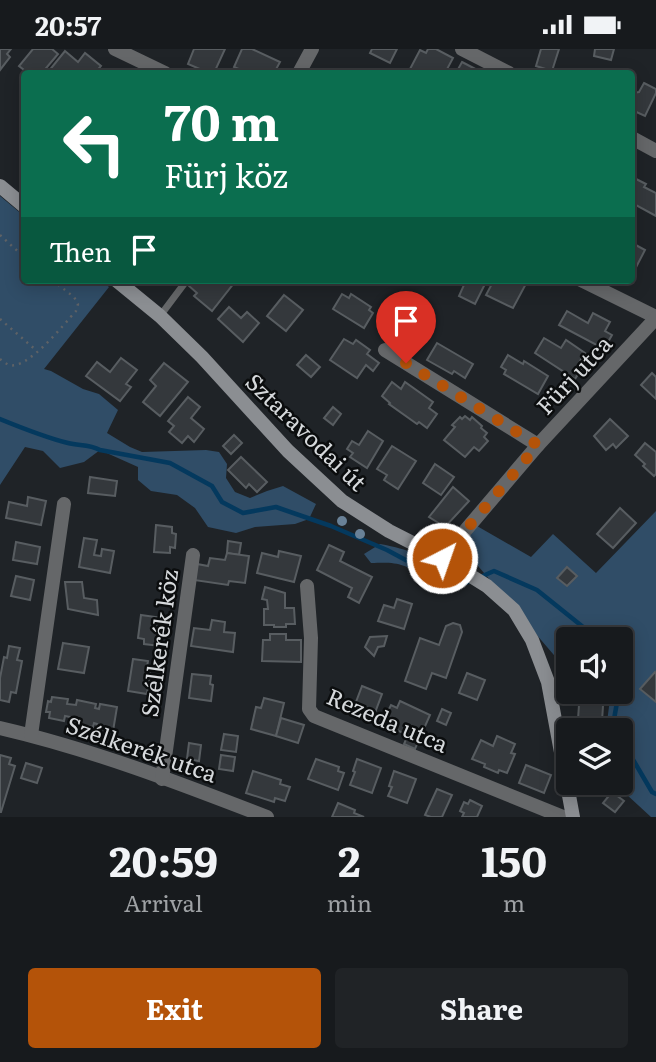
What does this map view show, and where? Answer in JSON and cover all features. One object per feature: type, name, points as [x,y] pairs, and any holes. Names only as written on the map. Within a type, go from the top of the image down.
[{"type":"street","points":[[115,49],[159,70]]},
{"type":"street","points":[[301,70],[312,49]]},
{"type":"street","points":[[462,49],[503,70]]},
{"type":"street","points":[[635,140],[656,151]]},
{"type":"street","points":[[0,186],[21,204]]},
{"type":"street","name":"Sztaravodai út","points":[[121,284],[202,356],[288,450],[342,501],[388,531],[444,559],[488,586],[513,610],[532,640],[548,682],[573,817]]},
{"type":"street","points":[[589,284],[656,318]]},
{"type":"street","name":"Fürj utca","points":[[444,559],[538,445],[656,318]]},
{"type":"street","points":[[385,350],[538,445]]},
{"type":"street","points":[[32,735],[64,504]]},
{"type":"street","name":"Szélkerék köz","points":[[162,779],[193,555]]},
{"type":"street","name":"Rezeda utca","points":[[307,586],[311,638],[309,709],[314,716],[563,817]]},
{"type":"street","name":"Szélkerék utca","points":[[0,728],[89,752],[267,817]]},
{"type":"lane","points":[[160,316],[184,284]]},
{"type":"path","points":[[0,235],[21,254]]},
{"type":"path","points":[[0,359],[9,365],[19,365],[46,345],[76,310],[78,304],[74,297],[57,284]]},
{"type":"path","points":[[0,319],[37,352]]},
{"type":"shaded area","points":[[0,196],[21,214],[21,284],[106,284],[109,287],[44,369],[99,394],[118,410],[107,433],[142,452],[219,452],[227,464],[226,478],[235,492],[250,498],[283,486],[316,504],[309,519],[295,524],[255,527],[236,533],[208,527],[195,508],[177,495],[151,491],[138,480],[138,467],[100,450],[84,462],[60,468],[43,451],[25,447],[0,485]]},
{"type":"shaded area","points":[[656,511],[656,817],[651,817],[627,795],[633,795],[633,718],[608,718],[609,704],[633,704],[633,627],[556,627],[556,657],[461,546],[477,526],[531,557],[553,534],[596,573]]},
{"type":"shaded area","points":[[380,544],[414,554],[443,574],[425,578],[400,565],[371,563],[364,554]]},
{"type":"building","points":[[0,49],[11,49],[7,54],[10,57],[0,70]]},
{"type":"building","points":[[33,49],[52,49],[58,54],[45,70],[24,70],[19,66]]},
{"type":"building","points":[[194,49],[225,49],[215,70],[202,70],[188,64]]},
{"type":"building","points":[[242,49],[252,49],[280,62],[276,70],[241,70],[234,67]]},
{"type":"building","points":[[372,49],[397,49],[390,63],[370,53]]},
{"type":"building","points":[[428,49],[436,49],[453,58],[447,70],[410,69],[420,50],[426,53]]},
{"type":"building","points":[[541,49],[559,49],[552,70],[536,66]]},
{"type":"building","points":[[595,49],[614,49],[611,60],[594,56]]},
{"type":"building","points":[[65,51],[78,62],[85,53],[101,66],[98,70],[50,70]]},
{"type":"building","points":[[462,62],[477,70],[458,70]]},
{"type":"building","points":[[644,83],[656,89],[645,116],[635,111],[635,93],[639,92]]},
{"type":"building","points":[[635,178],[656,193],[656,216],[635,205]]},
{"type":"building","points":[[635,245],[645,250],[635,269]]},
{"type":"building","points":[[233,284],[212,311],[194,296],[197,293],[189,286]]},
{"type":"building","points":[[485,284],[475,304],[459,296],[464,285]]},
{"type":"building","points":[[492,284],[526,284],[513,308],[486,295]]},
{"type":"building","points":[[342,294],[349,298],[351,294],[371,307],[369,310],[373,313],[364,328],[333,309]]},
{"type":"building","points":[[284,295],[303,310],[286,331],[267,316]]},
{"type":"building","points":[[229,307],[241,318],[247,312],[259,323],[243,342],[218,319]]},
{"type":"building","points":[[567,311],[588,323],[593,313],[610,322],[605,331],[612,335],[604,349],[559,325]]},
{"type":"building","points":[[544,338],[561,348],[566,340],[585,353],[580,361],[585,363],[575,379],[535,353]]},
{"type":"building","points":[[344,339],[353,344],[356,340],[370,350],[367,354],[379,363],[373,371],[366,365],[357,378],[330,360]]},
{"type":"building","points":[[437,343],[473,364],[465,378],[427,360]]},
{"type":"building","points":[[306,355],[320,367],[311,377],[297,365]]},
{"type":"building","points":[[508,355],[523,364],[524,361],[548,376],[538,394],[504,374],[506,370],[501,367]]},
{"type":"building","points":[[121,358],[137,370],[126,384],[131,387],[120,401],[86,376],[97,362],[110,372]]},
{"type":"building","points":[[164,363],[188,382],[160,416],[143,402],[156,386],[150,380]]},
{"type":"building","points":[[652,373],[656,377],[656,399],[641,385]]},
{"type":"building","points":[[392,382],[401,389],[405,382],[433,402],[429,408],[437,414],[427,428],[419,422],[417,424],[382,396]]},
{"type":"building","points":[[188,397],[200,407],[191,418],[204,429],[194,442],[188,436],[182,443],[169,432],[174,426],[168,421]]},
{"type":"building","points":[[333,407],[341,414],[333,425],[324,418]]},
{"type":"building","points":[[465,416],[470,420],[472,417],[482,426],[487,433],[484,437],[488,441],[479,451],[474,447],[465,457],[444,440],[455,427],[452,425]]},
{"type":"building","points":[[610,419],[628,436],[616,448],[613,444],[606,450],[594,436]]},
{"type":"building","points":[[368,431],[383,441],[367,468],[350,457],[353,453],[347,449],[352,441],[359,445]]},
{"type":"building","points":[[234,435],[242,443],[231,454],[223,446]]},
{"type":"building","points":[[645,443],[656,452],[654,476],[635,455]]},
{"type":"building","points":[[392,446],[416,461],[398,489],[384,480],[387,475],[377,469]]},
{"type":"building","points":[[241,457],[267,482],[257,492],[249,484],[246,488],[228,470]]},
{"type":"building","points":[[435,464],[454,477],[441,495],[423,483]]},
{"type":"building","points":[[90,477],[117,481],[115,496],[88,493]]},
{"type":"building","points":[[453,487],[469,501],[445,527],[429,517]]},
{"type":"building","points":[[28,497],[46,501],[41,525],[6,518],[9,502],[27,506]]},
{"type":"building","points":[[620,508],[636,523],[613,548],[597,534]]},
{"type":"building","points":[[156,525],[172,527],[172,533],[176,534],[175,548],[170,547],[170,553],[154,552]]},
{"type":"building","points":[[84,538],[97,540],[94,555],[101,556],[102,549],[114,551],[110,573],[79,567]]},
{"type":"building","points":[[228,541],[241,543],[239,555],[227,553]]},
{"type":"building","points":[[16,542],[40,547],[37,564],[13,560]]},
{"type":"building","points":[[329,545],[344,552],[340,561],[372,577],[359,603],[348,597],[352,588],[317,570]]},
{"type":"building","points":[[279,551],[301,556],[294,582],[257,573],[262,553],[278,557]]},
{"type":"building","points":[[227,553],[249,556],[245,583],[229,581],[228,585],[194,580],[197,564],[208,566],[210,558],[225,560]]},
{"type":"building","points":[[567,567],[577,576],[567,586],[557,578]]},
{"type":"building","points":[[16,576],[34,580],[30,600],[11,596]]},
{"type":"building","points":[[65,582],[82,582],[84,598],[97,600],[98,615],[68,609]]},
{"type":"building","points":[[265,587],[285,593],[285,608],[294,608],[295,624],[286,624],[286,627],[264,625],[264,609],[268,609],[267,600],[262,599]]},
{"type":"building","points":[[397,599],[412,604],[404,629],[378,621],[384,605],[394,608]]},
{"type":"building","points":[[141,615],[163,618],[160,646],[144,644],[144,639],[138,638]]},
{"type":"building","points":[[212,620],[225,622],[224,632],[235,633],[233,652],[191,646],[194,628],[210,630]]},
{"type":"building","points":[[453,623],[460,625],[462,632],[446,678],[432,673],[426,689],[405,681],[420,638],[439,645],[446,626]]},
{"type":"building","points":[[270,634],[286,634],[286,640],[301,640],[301,662],[262,661],[263,640],[270,640]]},
{"type":"building","points":[[387,636],[384,646],[378,647],[374,656],[365,647],[370,637]]},
{"type":"building","points":[[63,643],[89,647],[84,673],[58,669]]},
{"type":"building","points":[[9,646],[20,648],[17,660],[22,661],[16,693],[11,692],[9,702],[0,700],[0,678]]},
{"type":"building","points":[[133,659],[148,661],[146,672],[150,673],[147,694],[128,691]]},
{"type":"building","points":[[655,672],[656,674],[656,702],[640,689]]},
{"type":"building","points":[[467,673],[485,680],[477,700],[459,693]]},
{"type":"building","points":[[192,674],[211,676],[211,701],[189,698]]},
{"type":"building","points":[[362,686],[382,694],[373,718],[353,710]]},
{"type":"building","points":[[52,697],[68,699],[67,704],[76,705],[77,700],[96,704],[95,708],[99,709],[100,704],[117,707],[113,731],[96,728],[97,724],[94,723],[93,727],[74,724],[75,718],[65,716],[64,721],[49,718],[50,712],[46,712],[48,701],[51,702]]},
{"type":"building","points":[[264,698],[284,703],[276,736],[251,729],[256,707],[261,708]]},
{"type":"building","points":[[400,701],[430,715],[415,749],[404,744],[408,735],[385,725],[387,720],[384,719],[391,705],[397,708]]},
{"type":"building","points":[[579,704],[603,704],[602,718],[578,718]]},
{"type":"building","points":[[442,709],[451,713],[446,725],[437,721]]},
{"type":"building","points":[[281,718],[304,725],[298,743],[276,736]]},
{"type":"building","points":[[224,734],[238,736],[236,752],[221,750]]},
{"type":"building","points":[[497,736],[515,744],[511,753],[515,754],[507,773],[499,770],[498,773],[472,759],[481,740],[493,746]]},
{"type":"building","points":[[189,743],[201,745],[199,761],[187,759]]},
{"type":"building","points":[[0,755],[11,758],[9,764],[15,766],[1,812],[0,812]]},
{"type":"building","points":[[221,755],[235,757],[233,771],[219,769]]},
{"type":"building","points":[[316,759],[339,767],[338,771],[344,773],[338,790],[308,779]]},
{"type":"building","points":[[357,759],[381,768],[372,793],[350,785]]},
{"type":"building","points":[[26,763],[42,768],[37,783],[21,778]]},
{"type":"building","points":[[526,765],[551,775],[544,793],[519,783]]},
{"type":"building","points":[[253,771],[281,780],[280,784],[290,787],[285,801],[275,798],[274,802],[246,793]]},
{"type":"building","points":[[394,771],[416,779],[407,803],[388,796]]},
{"type":"building","points":[[437,789],[452,795],[442,817],[425,815]]},
{"type":"building","points":[[610,795],[616,795],[624,801],[615,812],[603,803]]},
{"type":"building","points":[[470,800],[482,806],[477,817],[462,817],[464,813],[460,811],[464,802],[468,804]]},
{"type":"building","points":[[338,803],[355,810],[354,813],[364,817],[332,817]]},
{"type":"waterway","points":[[0,419],[68,443],[170,463],[212,486],[222,502],[243,513],[276,507],[331,526],[387,550],[456,587],[470,581]]},
{"type":"waterway","points":[[478,578],[494,571],[537,590],[583,627]]},
{"type":"waterway","points":[[614,718],[617,704]]},
{"type":"waterway","points":[[633,760],[652,792],[656,794]]},
{"type":"route","points":[[406,363],[538,445],[442,558]]}]
